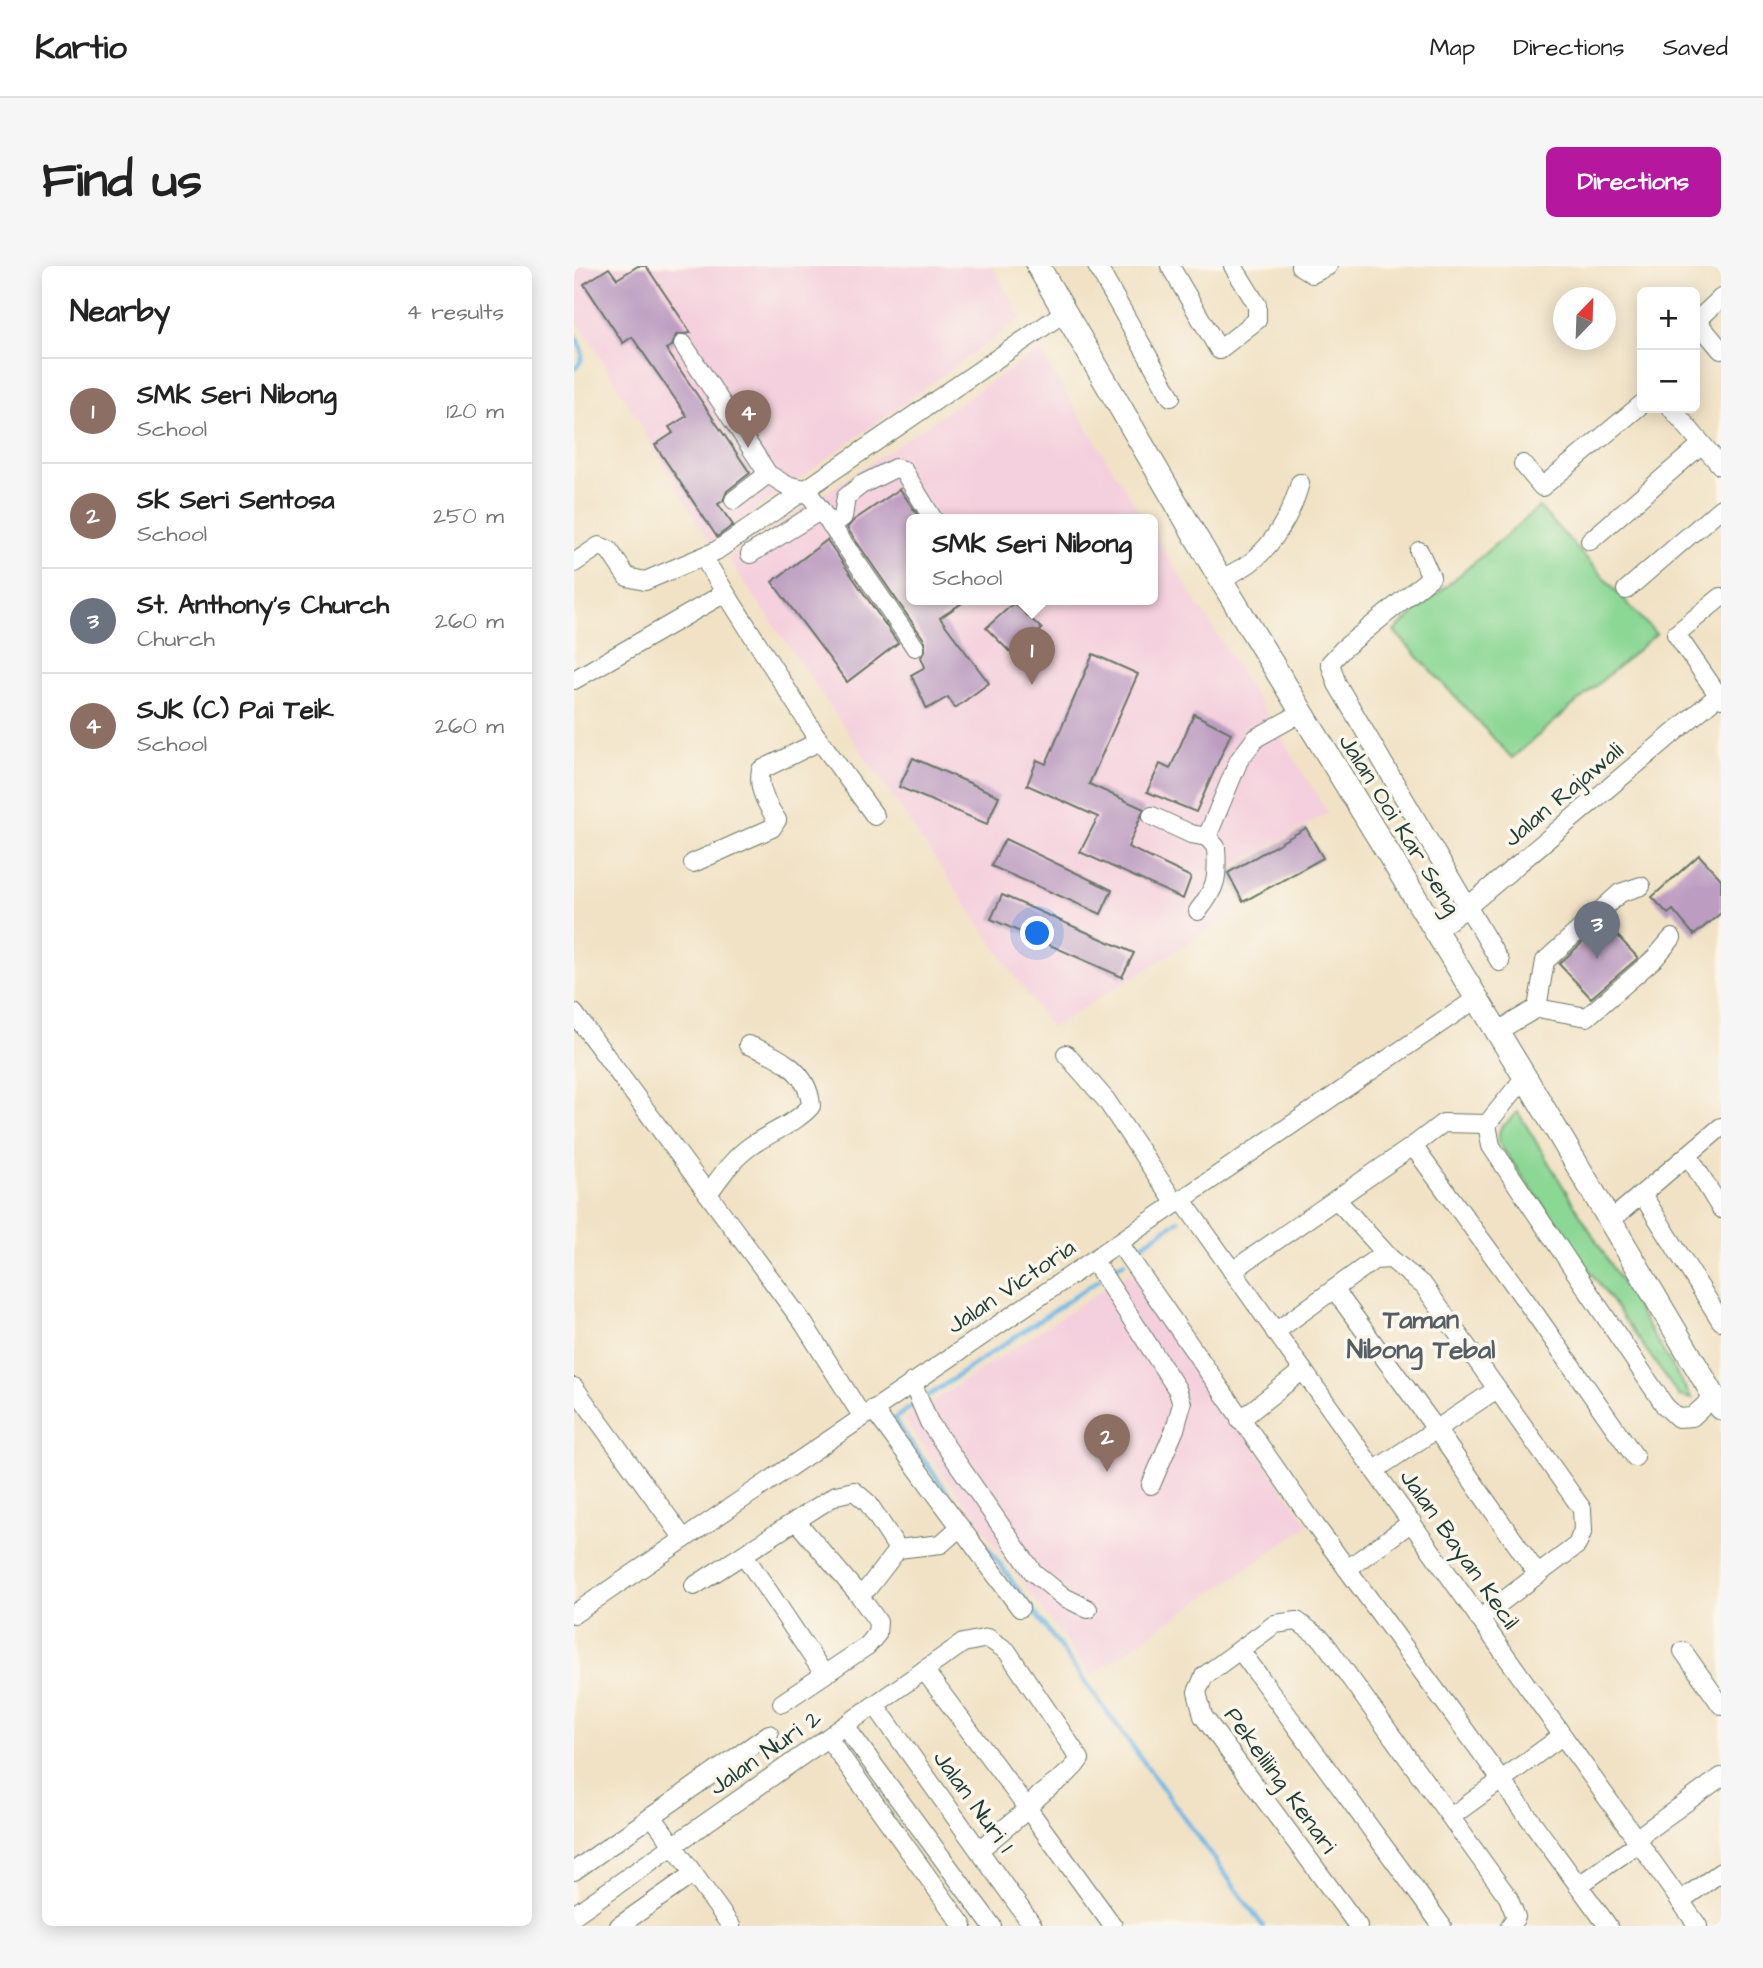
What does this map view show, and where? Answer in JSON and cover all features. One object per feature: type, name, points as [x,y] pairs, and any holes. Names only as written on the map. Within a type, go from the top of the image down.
[{"type":"main road","name":"Jalan Ooi Kar Seng","points":[[1038,266],[1221,580],[1525,1077],[1718,1402]]},
{"type":"street","points":[[1097,266],[1171,397]]},
{"type":"street","points":[[1170,266],[1219,350],[1257,320],[1256,305],[1233,266]]},
{"type":"street","points":[[1300,266],[1312,274],[1328,266]]},
{"type":"street","points":[[1721,298],[1701,317],[1701,326],[1721,350]]},
{"type":"street","points":[[574,563],[599,545],[609,550],[627,577],[645,581],[716,551],[1065,312]]},
{"type":"street","points":[[682,344],[768,474],[786,485],[806,489],[915,647]]},
{"type":"street","points":[[1523,464],[1542,487],[1637,408]]},
{"type":"street","points":[[1675,413],[1721,466]]},
{"type":"street","points":[[1590,541],[1702,444]]},
{"type":"street","points":[[831,526],[843,517],[846,498],[861,485],[895,468],[903,470],[930,514]]},
{"type":"street","points":[[734,500],[768,474]]},
{"type":"street","points":[[1221,580],[1250,563],[1270,542],[1295,504],[1300,484]]},
{"type":"street","points":[[750,554],[821,510]]},
{"type":"street","points":[[1626,590],[1719,514]]},
{"type":"street","name":"Jalan Ooi Kar Seng","points":[[1419,551],[1431,577],[1343,649],[1330,663],[1337,684],[1500,962]]},
{"type":"street","points":[[703,557],[820,741],[876,816]]},
{"type":"street","points":[[574,680],[725,593]]},
{"type":"street","points":[[1720,696],[1676,635],[1721,597]]},
{"type":"street","name":"Jalan Rajawali","points":[[1435,931],[1720,696]]},
{"type":"street","points":[[1207,837],[1239,760],[1256,738],[1301,713]]},
{"type":"street","points":[[693,863],[772,828],[777,820],[758,780],[761,770],[820,741]]},
{"type":"street","points":[[1152,816],[1191,834],[1207,837],[1216,847],[1214,891],[1198,912]]},
{"type":"street","points":[[1537,1008],[1545,961],[1620,893],[1641,886]]},
{"type":"street","points":[[1496,1032],[1537,1008],[1587,1017],[1655,957],[1672,938]]},
{"type":"street","name":"Jalan Victoria","points":[[574,1614],[867,1413],[917,1395],[1100,1271],[1119,1243],[1476,999]]},
{"type":"street","points":[[574,1013],[867,1413],[960,1528],[1020,1608]]},
{"type":"street","points":[[708,1194],[733,1160],[753,1144],[799,1118],[811,1106],[811,1093],[789,1063],[748,1045]]},
{"type":"street","name":"Jalan Bayan Kecil","points":[[1066,1054],[1106,1100],[1232,1271],[1698,1926]]},
{"type":"street","points":[[1525,1077],[1487,1124],[1491,1146],[1665,1406],[1678,1418],[1692,1417],[1718,1402]]},
{"type":"street","points":[[1232,1271],[1443,1123],[1487,1124]]},
{"type":"street","points":[[1611,1220],[1721,1127]]},
{"type":"street","points":[[1413,1146],[1536,1315],[1634,1457]]},
{"type":"street","points":[[1688,1155],[1721,1209]]},
{"type":"street","points":[[1642,1194],[1721,1321]]},
{"type":"street","points":[[1336,1199],[1391,1259],[1424,1286],[1582,1509],[1583,1530],[1577,1545],[1479,1619]]},
{"type":"street","points":[[1119,1243],[1240,1420],[1608,1926]]},
{"type":"street","points":[[1275,1332],[1374,1260],[1391,1259]]},
{"type":"street","points":[[1100,1271],[1177,1389],[1182,1404],[1175,1429],[1152,1485]]},
{"type":"street","points":[[1334,1289],[1538,1575]]},
{"type":"street","points":[[1240,1420],[1303,1370]]},
{"type":"street","points":[[574,1387],[684,1539]]},
{"type":"street","points":[[1375,1470],[1497,1389]]},
{"type":"street","points":[[917,1395],[929,1422],[1033,1573],[1064,1597],[1088,1609]]},
{"type":"street","points":[[695,1586],[836,1495],[854,1491],[868,1503],[898,1549]]},
{"type":"street","points":[[782,1703],[867,1646],[877,1634],[878,1622],[859,1595],[797,1522]]},
{"type":"street","points":[[1347,1569],[1412,1522]]},
{"type":"street","points":[[859,1595],[868,1588],[898,1549],[941,1544],[960,1528]]},
{"type":"street","points":[[744,1555],[824,1674]]},
{"type":"street","name":"Pekeliling Kenari","points":[[1359,1926],[1203,1716],[1197,1692],[1204,1676],[1275,1624],[1297,1621],[1322,1639],[1508,1897],[1516,1917],[1510,1926]]},
{"type":"street","name":"Jalan Nuri 2","points":[[574,1915],[963,1643],[988,1638],[1007,1651],[1080,1759],[1075,1767],[1034,1800],[1028,1809]]},
{"type":"street","points":[[1240,1650],[1442,1926]]},
{"type":"street","points":[[1683,1651],[1721,1705]]},
{"type":"street","points":[[924,1671],[1113,1926]]},
{"type":"street","name":"Jalan Nuri 1","points":[[875,1705],[1033,1926]]},
{"type":"street","points":[[845,1726],[992,1926]]},
{"type":"street","name":"Jalan Nuri 2","points":[[574,1871],[769,1734]]},
{"type":"street","points":[[1452,1816],[1562,1736]]},
{"type":"street","points":[[828,1738],[962,1926]]},
{"type":"street","points":[[1578,1886],[1633,1847],[1645,1832],[1721,1777]]},
{"type":"street","points":[[979,1850],[1028,1809]]},
{"type":"street","points":[[652,1816],[731,1926]]},
{"type":"street","points":[[1680,1901],[1721,1872]]},
{"type":"street","points":[[619,1926],[694,1874]]},
{"type":"shaded area","points":[[574,266],[992,266],[1022,318],[710,543],[574,316]]},
{"type":"shaded area","points":[[1039,350],[1141,514],[906,514],[906,605],[1158,605],[1158,540],[1328,813],[1224,872],[1240,911],[1051,1028],[728,558]]},
{"type":"shaded area","points":[[1130,1272],[1309,1525],[1091,1676],[904,1420]]},
{"type":"green space","points":[[1539,507],[1656,634],[1512,758],[1394,631]]},
{"type":"green space","points":[[1518,1112],[1692,1399],[1679,1396],[1498,1142],[1500,1129]]},
{"type":"building","points":[[638,266],[646,266],[691,333],[676,335],[672,346],[666,349],[750,473],[727,491],[723,501],[718,504],[733,525],[717,537],[655,445],[673,433],[669,427],[687,416],[632,337],[623,343],[584,284],[609,268],[617,279]]},
{"type":"building","points":[[900,489],[917,514],[906,514],[906,605],[959,605],[940,618],[989,683],[955,708],[948,697],[927,709],[911,675],[925,667],[921,657],[925,651],[925,641],[847,528],[854,520]]},
{"type":"building","points":[[827,540],[898,643],[847,682],[772,582]]},
{"type":"building","points":[[1012,605],[1016,605],[1042,629],[1014,656],[986,628]]},
{"type":"building","points":[[1093,654],[1138,674],[1089,784],[1144,809],[1128,847],[1191,877],[1183,899],[1080,852],[1098,817],[1027,785],[1037,760],[1046,764]]},
{"type":"building","points":[[1194,714],[1231,733],[1196,812],[1147,792],[1160,764],[1170,769]]},
{"type":"building","points":[[913,758],[999,796],[987,824],[899,787]]},
{"type":"building","points":[[1306,828],[1323,858],[1243,902],[1228,873]]},
{"type":"building","points":[[1005,839],[1112,890],[1101,914],[991,866]]},
{"type":"building","points":[[1699,855],[1721,879],[1721,913],[1694,935],[1673,910],[1668,914],[1652,897]]},
{"type":"building","points":[[1002,895],[1134,953],[1122,977],[991,919]]},
{"type":"building","points":[[1605,922],[1638,958],[1591,998],[1559,964]]},
{"type":"waterway","points":[[574,334],[582,357],[574,369]]},
{"type":"waterway","points":[[1133,1251],[1179,1220]]},
{"type":"waterway","points":[[1107,1274],[1124,1262]]},
{"type":"waterway","points":[[925,1398],[1100,1279]]},
{"type":"waterway","points":[[915,1404],[894,1419],[1263,1926]]},
{"type":"place","name":"SJK (C) Pai Teik","points":[[748,448]]},
{"type":"place","name":"SMK Seri Nibong","points":[[1032,685]]},
{"type":"place","name":"St. Anthony's Church","points":[[1597,959]]},
{"type":"place","name":"SK Seri Sentosa","points":[[1107,1472]]},
{"type":"district","name":"Taman Nibong Tebal","points":[[1421,1334]]}]
